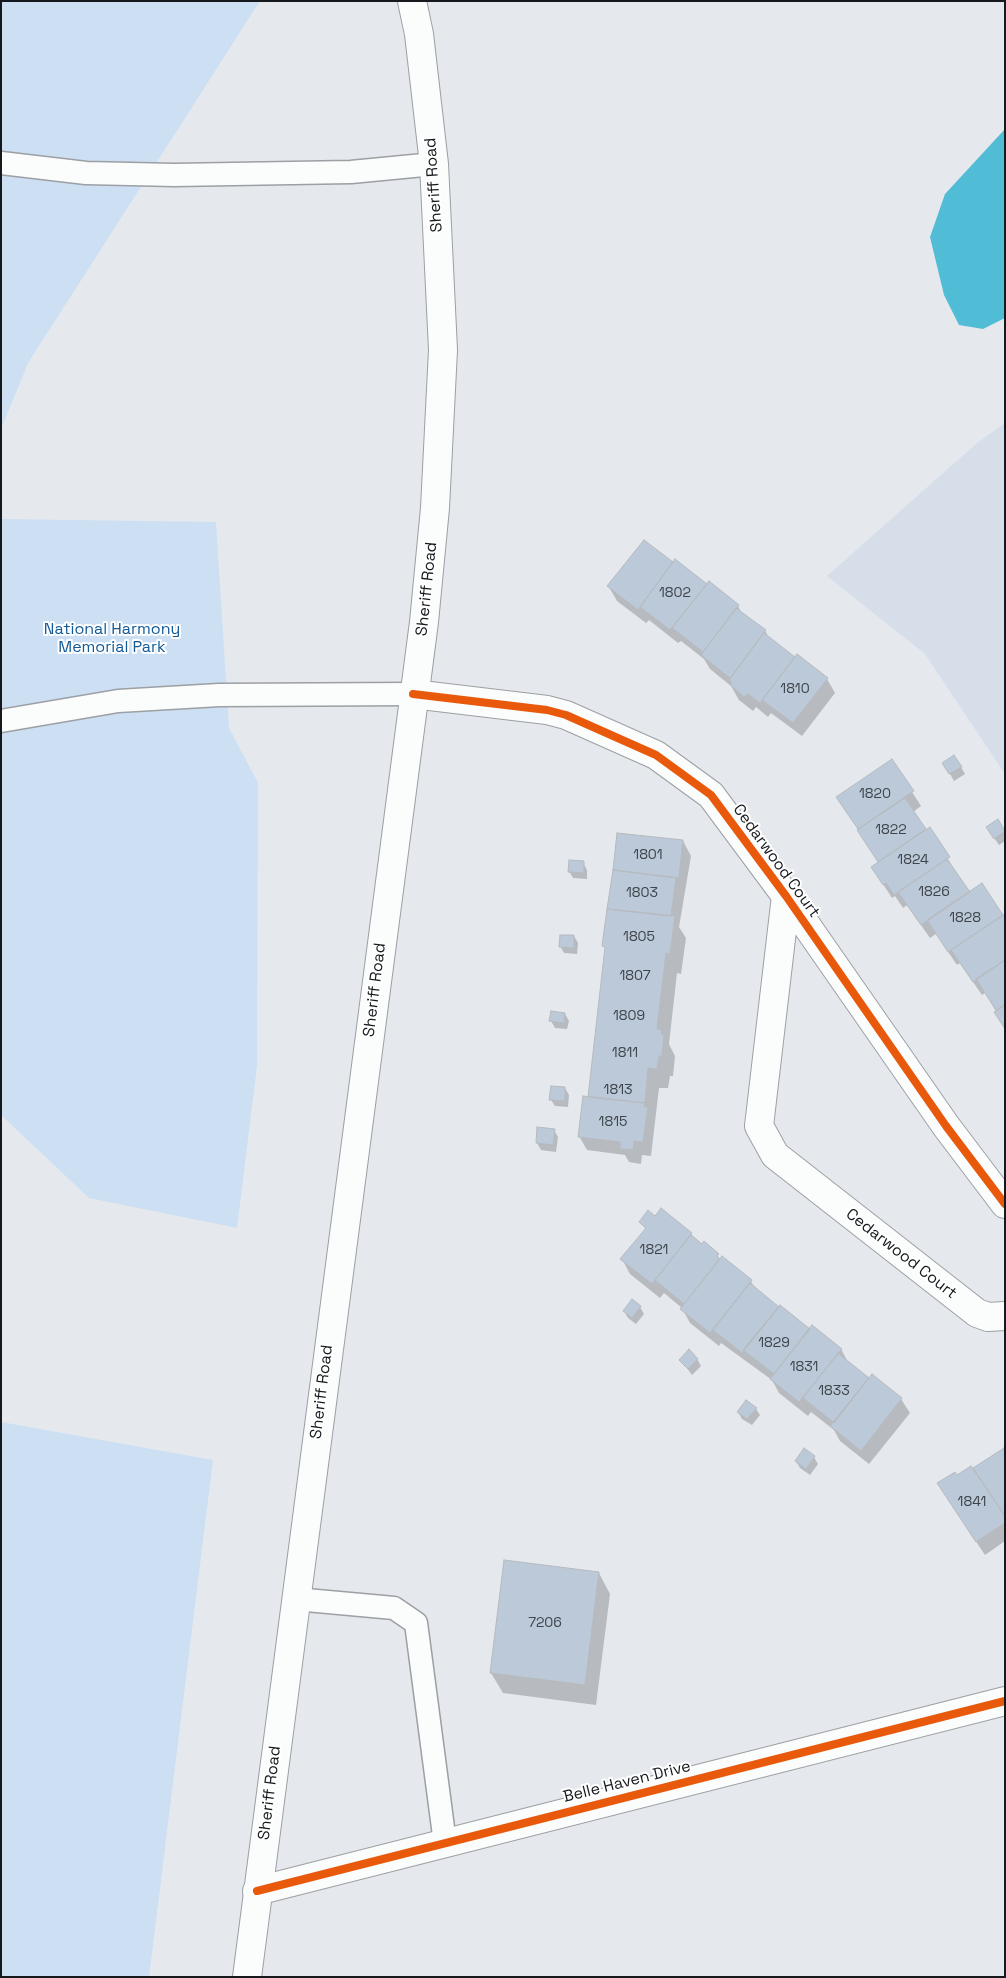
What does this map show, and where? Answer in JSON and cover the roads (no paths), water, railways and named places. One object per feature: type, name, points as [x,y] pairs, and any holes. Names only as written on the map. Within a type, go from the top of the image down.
[{"type":"street","name":"Sheriff Road","points":[[247,1977],[413,694],[424,622],[442,409],[443,350],[434,164],[419,34],[412,1]]},
{"type":"street","name":"Cedarwood Court","points":[[413,694],[547,710],[595,726],[656,754],[711,795],[786,896],[941,1118],[1005,1204]]},
{"type":"street","name":"Cedarwood Court","points":[[786,896],[759,1126],[774,1154],[977,1313],[988,1316],[1005,1316]]},
{"type":"street","name":"Belle Haven Drive","points":[[257,1891],[1005,1701]]},
{"type":"lane","points":[[1,163],[86,173],[174,175],[351,172],[434,164]]},
{"type":"lane","points":[[1,722],[127,701],[228,695],[413,694]]},
{"type":"lane","points":[[295,1599],[394,1608],[416,1623],[446,1843]]},
{"type":"water","points":[[1005,129],[1005,318],[983,329],[959,325],[944,295],[930,237],[945,194]]},
{"type":"park label","name":"National Harmony Memorial Park","points":[[112,639]]}]
